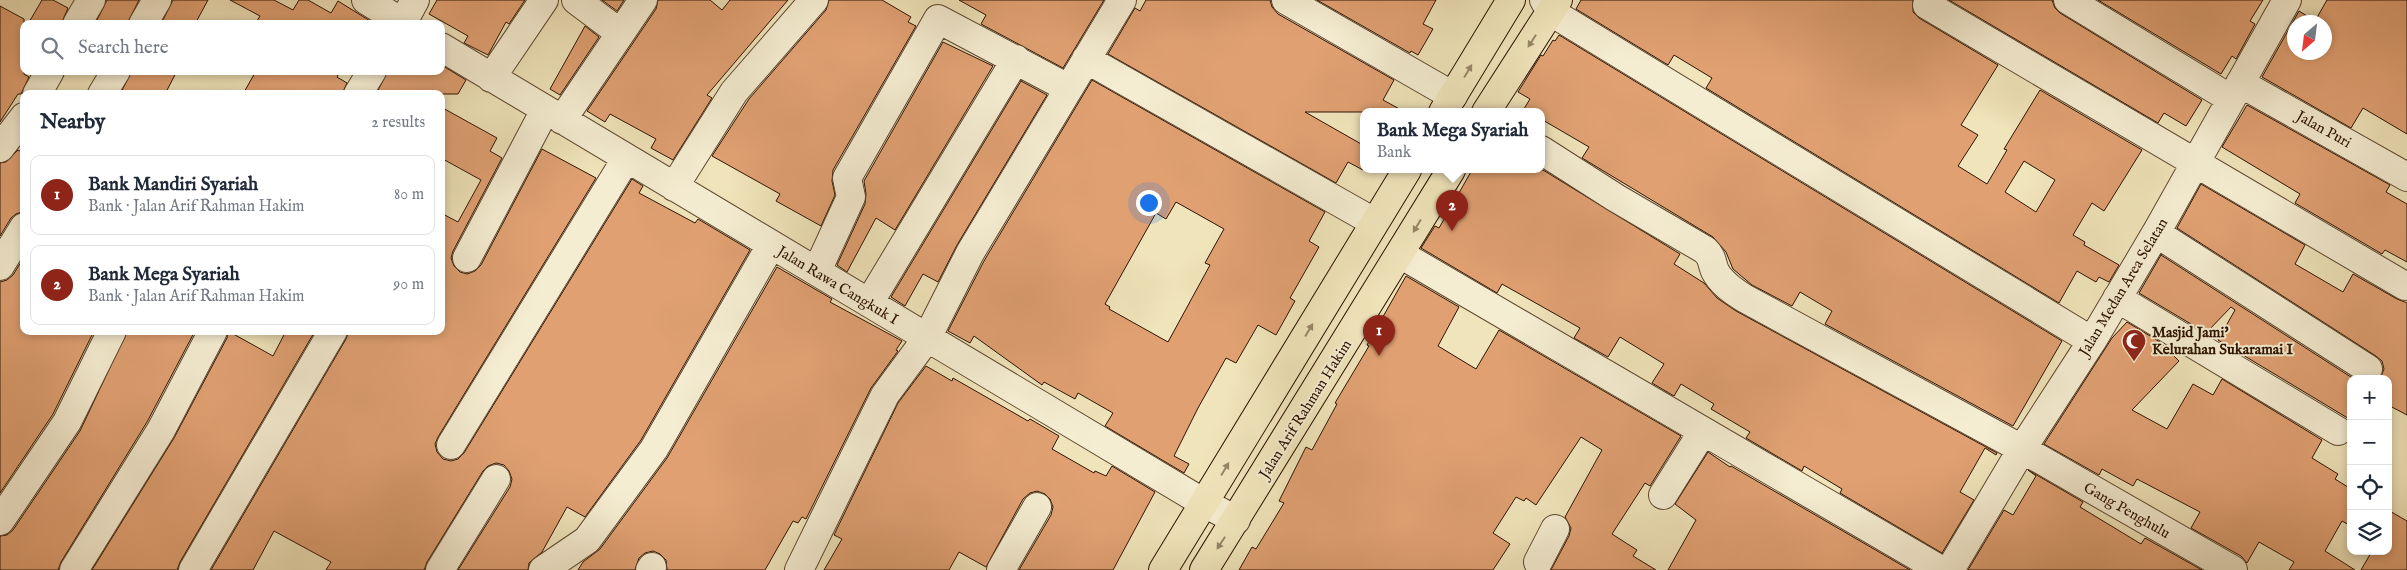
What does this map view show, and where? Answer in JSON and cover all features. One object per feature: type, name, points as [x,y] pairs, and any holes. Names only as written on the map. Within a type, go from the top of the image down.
[{"type":"main road","points":[[1448,104],[1511,0]]},
{"type":"main road","points":[[1488,108],[1551,4]]},
{"type":"main road","points":[[1164,570],[1405,173]]},
{"type":"main road","name":"Jalan Arif Rahman Hakim","points":[[1204,570],[1450,173]]},
{"type":"street","points":[[79,20],[91,0]]},
{"type":"street","points":[[145,20],[157,0]]},
{"type":"street","points":[[366,0],[406,17]]},
{"type":"street","points":[[491,78],[544,0]]},
{"type":"street","points":[[576,0],[620,33]]},
{"type":"street","points":[[468,258],[553,115],[620,33],[643,0]]},
{"type":"street","points":[[674,187],[734,92],[814,0]]},
{"type":"street","points":[[799,570],[884,395],[927,338],[970,253],[1122,0]]},
{"type":"street","points":[[1286,0],[1448,104]]},
{"type":"street","name":"Jalan Puri","points":[[2068,0],[2235,91],[2407,177]]},
{"type":"street","name":"Jalan Medan Area Selatan","points":[[1950,570],[2022,449],[2092,341],[2197,164],[2235,91],[2288,0]]},
{"type":"street","points":[[1551,4],[2092,341]]},
{"type":"street","points":[[1927,5],[2405,286]]},
{"type":"street","points":[[817,272],[851,197],[848,178],[938,19],[1068,88]]},
{"type":"street","name":"Jalan Rawa Cangkuk I","points":[[445,49],[1204,503],[1236,520]]},
{"type":"street","points":[[868,303],[1016,59]]},
{"type":"street","points":[[1086,59],[1374,222]]},
{"type":"street","points":[[39,90],[48,75]]},
{"type":"street","points":[[104,90],[114,75]]},
{"type":"street","points":[[360,90],[370,75]]},
{"type":"street","name":"Gang Penghulu","points":[[1545,153],[1616,198],[1705,250],[1713,258],[1716,271],[1726,286],[1744,298],[2022,449],[2233,570]]},
{"type":"street","points":[[451,445],[626,158]]},
{"type":"street","points":[[2156,233],[2368,369]]},
{"type":"street","points":[[0,266],[20,234]]},
{"type":"street","points":[[543,570],[586,540],[654,449],[771,245]]},
{"type":"street","points":[[1400,254],[1941,570]]},
{"type":"street","points":[[2117,298],[2338,431]]},
{"type":"street","points":[[0,521],[67,422],[110,335]]},
{"type":"street","points":[[74,570],[161,430],[211,335]]},
{"type":"street","points":[[193,570],[330,335]]},
{"type":"street","points":[[1663,495],[1702,431]]},
{"type":"street","points":[[440,570],[496,479]]},
{"type":"street","points":[[1001,570],[1038,507]]},
{"type":"street","points":[[1539,567],[1555,529]]},
{"type":"building","points":[[42,0],[53,0],[68,8],[63,20],[30,20]]},
{"type":"building","points":[[107,0],[139,0],[129,20],[97,20]]},
{"type":"building","points":[[173,0],[208,0],[197,20],[163,20]]},
{"type":"building","points":[[230,0],[274,0],[293,10],[299,0],[308,0],[331,13],[338,1],[369,20],[258,20],[260,16]]},
{"type":"building","points":[[437,0],[525,0],[509,24],[506,22],[488,55],[464,43],[468,36],[445,23],[445,20],[440,20],[429,14]]},
{"type":"building","points":[[602,0],[624,0],[617,11]]},
{"type":"building","points":[[658,0],[710,0],[722,10],[730,0],[788,0],[707,95],[712,98],[673,160],[651,148],[656,139],[610,114],[605,122],[587,111],[656,9]]},
{"type":"building","points":[[829,0],[882,0],[911,17],[908,22],[916,26],[833,170],[832,181],[835,195],[821,226],[776,201],[780,194],[712,156],[749,99],[826,10]]},
{"type":"building","points":[[959,0],[1104,0],[1063,68],[981,24],[986,15]]},
{"type":"building","points":[[1146,0],[1270,0],[1272,7],[1278,14],[1394,80],[1383,100],[1398,108],[1360,108],[1360,112],[1305,112],[1360,143],[1360,168],[1348,162],[1336,183],[1108,54],[1135,8],[1140,11]]},
{"type":"building","points":[[1317,0],[1436,0],[1423,24],[1433,29],[1418,55],[1411,51],[1410,53]]},
{"type":"building","points":[[1581,0],[1913,0],[1913,12],[1919,18],[1998,65],[1961,125],[1978,135],[1958,166],[1987,184],[2007,150],[2004,149],[2040,90],[2142,150],[2104,211],[2092,203],[2073,235],[2085,242],[2084,245],[2119,265],[2109,282],[2099,277],[2096,282],[2077,271],[2059,303],[1706,88],[1712,78],[1674,55],[1668,65],[1576,9]],"holes":[[[2024,161],[2055,180],[2036,212],[2005,192]]]},
{"type":"building","points":[[1949,0],[2052,0],[2055,8],[2060,13],[2202,100],[2186,126],[2164,113],[2158,123]]},
{"type":"building","points":[[2098,0],[2263,0],[2250,21],[2255,24],[2236,59],[2232,56],[2221,74]]},
{"type":"building","points":[[2327,0],[2407,0],[2407,134],[2363,108],[2351,128],[2262,77],[2287,32],[2287,60],[2332,60],[2332,15],[2318,15]]},
{"type":"building","points":[[0,6],[24,19],[20,20],[20,75],[29,77],[23,90],[20,90],[20,94],[18,94],[0,122]]},
{"type":"building","points":[[2299,11],[2305,15],[2297,15]]},
{"type":"building","points":[[585,26],[599,37],[560,95],[550,89]]},
{"type":"building","points":[[1559,35],[2062,341],[2013,426],[1825,324],[1832,311],[1800,292],[1792,306],[1752,285],[1733,269],[1726,252],[1713,237],[1582,158],[1589,147],[1545,121],[1545,108],[1524,108],[1530,99],[1518,92],[1541,55],[1543,56],[1553,40],[1555,41]]},
{"type":"building","points":[[943,42],[993,66],[895,230],[876,218],[847,272],[837,265],[865,204],[864,181]]},
{"type":"building","points":[[445,67],[466,80],[458,94],[445,94],[445,90],[378,90],[386,75],[445,75]]},
{"type":"building","points":[[130,75],[175,75],[167,90],[122,90]]},
{"type":"building","points":[[254,75],[338,75],[337,77],[347,83],[344,90],[245,90]]},
{"type":"building","points":[[1092,80],[1325,212],[1309,241],[1319,247],[1290,298],[1295,301],[1276,335],[1258,325],[1236,363],[1226,358],[1198,408],[1174,456],[1189,464],[1184,473],[1105,426],[1113,413],[1078,393],[1075,399],[1044,382],[1042,385],[974,336],[970,343],[948,331],[984,261]],"holes":[[[1176,202],[1224,229],[1205,263],[1210,265],[1168,342],[1109,309],[1110,307],[1105,304],[1156,213],[1166,219]]]},
{"type":"building","points":[[1021,81],[1047,95],[957,245],[938,282],[923,274],[905,306],[891,297]]},
{"type":"building","points":[[2247,105],[2390,185],[2386,192],[2407,204],[2407,262],[2385,250],[2382,254],[2295,203],[2300,194],[2222,147]]},
{"type":"building","points":[[445,109],[497,138],[490,151],[502,158],[453,251],[451,258],[454,266],[460,272],[467,274],[475,271],[481,265],[542,149],[596,178],[438,437],[435,444],[437,452],[443,459],[451,461],[458,459],[464,453],[632,179],[643,186],[639,193],[695,223],[698,219],[750,250],[641,440],[585,517],[567,507],[542,552],[529,563],[528,570],[458,570],[510,487],[512,479],[509,471],[504,465],[496,463],[488,466],[483,471],[427,562],[424,570],[326,570],[331,562],[274,531],[253,570],[211,570],[348,335],[445,335],[445,215],[458,222],[481,180],[445,160]]},
{"type":"building","points":[[18,150],[20,151],[20,212],[11,218],[0,236],[0,163],[6,162]]},
{"type":"building","points":[[1545,171],[1680,254],[1674,264],[1704,283],[1717,298],[1736,311],[1997,453],[1996,455],[1985,448],[1960,492],[1974,500],[1942,553],[1840,493],[1842,489],[1804,466],[1802,471],[1746,438],[1750,432],[1711,409],[1714,404],[1681,384],[1674,396],[1652,383],[1664,364],[1620,337],[1608,357],[1574,338],[1580,328],[1502,284],[1497,293],[1421,248],[1435,226],[1439,228],[1470,173],[1545,173]]},
{"type":"building","points":[[2201,184],[2305,245],[2295,264],[2343,292],[2353,274],[2407,303],[2407,415],[2392,407],[2392,375],[2382,375],[2384,369],[2382,361],[2376,356],[2177,228]]},
{"type":"building","points":[[2161,255],[2348,375],[2347,418],[2218,340],[2235,310],[2231,307],[2206,333],[2139,293]]},
{"type":"building","points":[[20,264],[20,335],[92,335],[53,414],[0,493],[0,282],[7,280],[13,275]]},
{"type":"building","points":[[777,267],[832,299],[830,302],[902,341],[896,350],[898,351],[871,388],[806,519],[802,517],[798,523],[793,521],[765,570],[667,570],[666,560],[660,554],[653,551],[645,553],[639,558],[635,570],[578,570],[583,562],[600,549],[667,458]]},
{"type":"building","points":[[1406,276],[1459,307],[1438,346],[1476,369],[1499,330],[1681,436],[1650,486],[1645,483],[1612,534],[1637,550],[1633,556],[1656,570],[1551,570],[1569,536],[1571,528],[1565,517],[1602,450],[1581,437],[1536,505],[1526,498],[1524,501],[1516,497],[1493,533],[1510,544],[1493,570],[1239,570],[1252,547],[1256,549],[1284,503],[1279,501],[1306,447],[1312,450],[1337,404],[1335,403],[1369,346],[1367,345]]},
{"type":"building","points":[[2127,322],[2160,342],[2179,361],[2132,410],[2167,429],[2193,384],[2213,395],[2222,379],[2322,440],[2312,458],[2338,474],[2335,479],[2347,486],[2347,524],[2342,521],[2325,551],[2355,570],[2289,570],[2294,562],[2259,542],[2247,563],[2241,556],[2191,528],[2200,512],[2137,479],[2133,486],[2102,469],[2099,475],[2044,444],[2112,338]]},
{"type":"building","points":[[125,335],[193,335],[147,422],[61,562],[58,570],[0,570],[0,536],[7,535],[13,530],[80,431]]},
{"type":"building","points":[[227,335],[235,335],[273,356],[284,335],[313,335],[177,570],[92,570],[174,438]]},
{"type":"building","points":[[926,366],[952,381],[953,378],[1028,421],[1030,419],[1059,436],[1052,449],[1094,473],[1095,471],[1106,476],[1112,466],[1155,492],[1113,570],[1019,570],[1051,515],[1053,507],[1050,499],[1045,494],[1037,491],[1030,493],[1023,499],[986,567],[959,552],[949,570],[824,570],[842,539],[834,535],[898,403]]},
{"type":"building","points":[[1708,452],[1730,467],[1910,570],[1668,570],[1696,520],[1675,504]]},
{"type":"building","points":[[2028,470],[2083,502],[2080,507],[2141,544],[2145,538],[2202,570],[1968,570],[2004,510],[2013,515],[2036,476]]},
{"type":"building","points":[[2392,512],[2407,521],[2407,570],[2361,570],[2370,555],[2392,555]]},
{"type":"place","name":"Bank Mega Syariah","points":[[1452,231]]},
{"type":"place","name":"Bank Mandiri Syariah","points":[[1379,356]]},
{"type":"place","name":"Masjid Jami' Kelurahan Sukaramai I","points":[[2134,362]]}]
